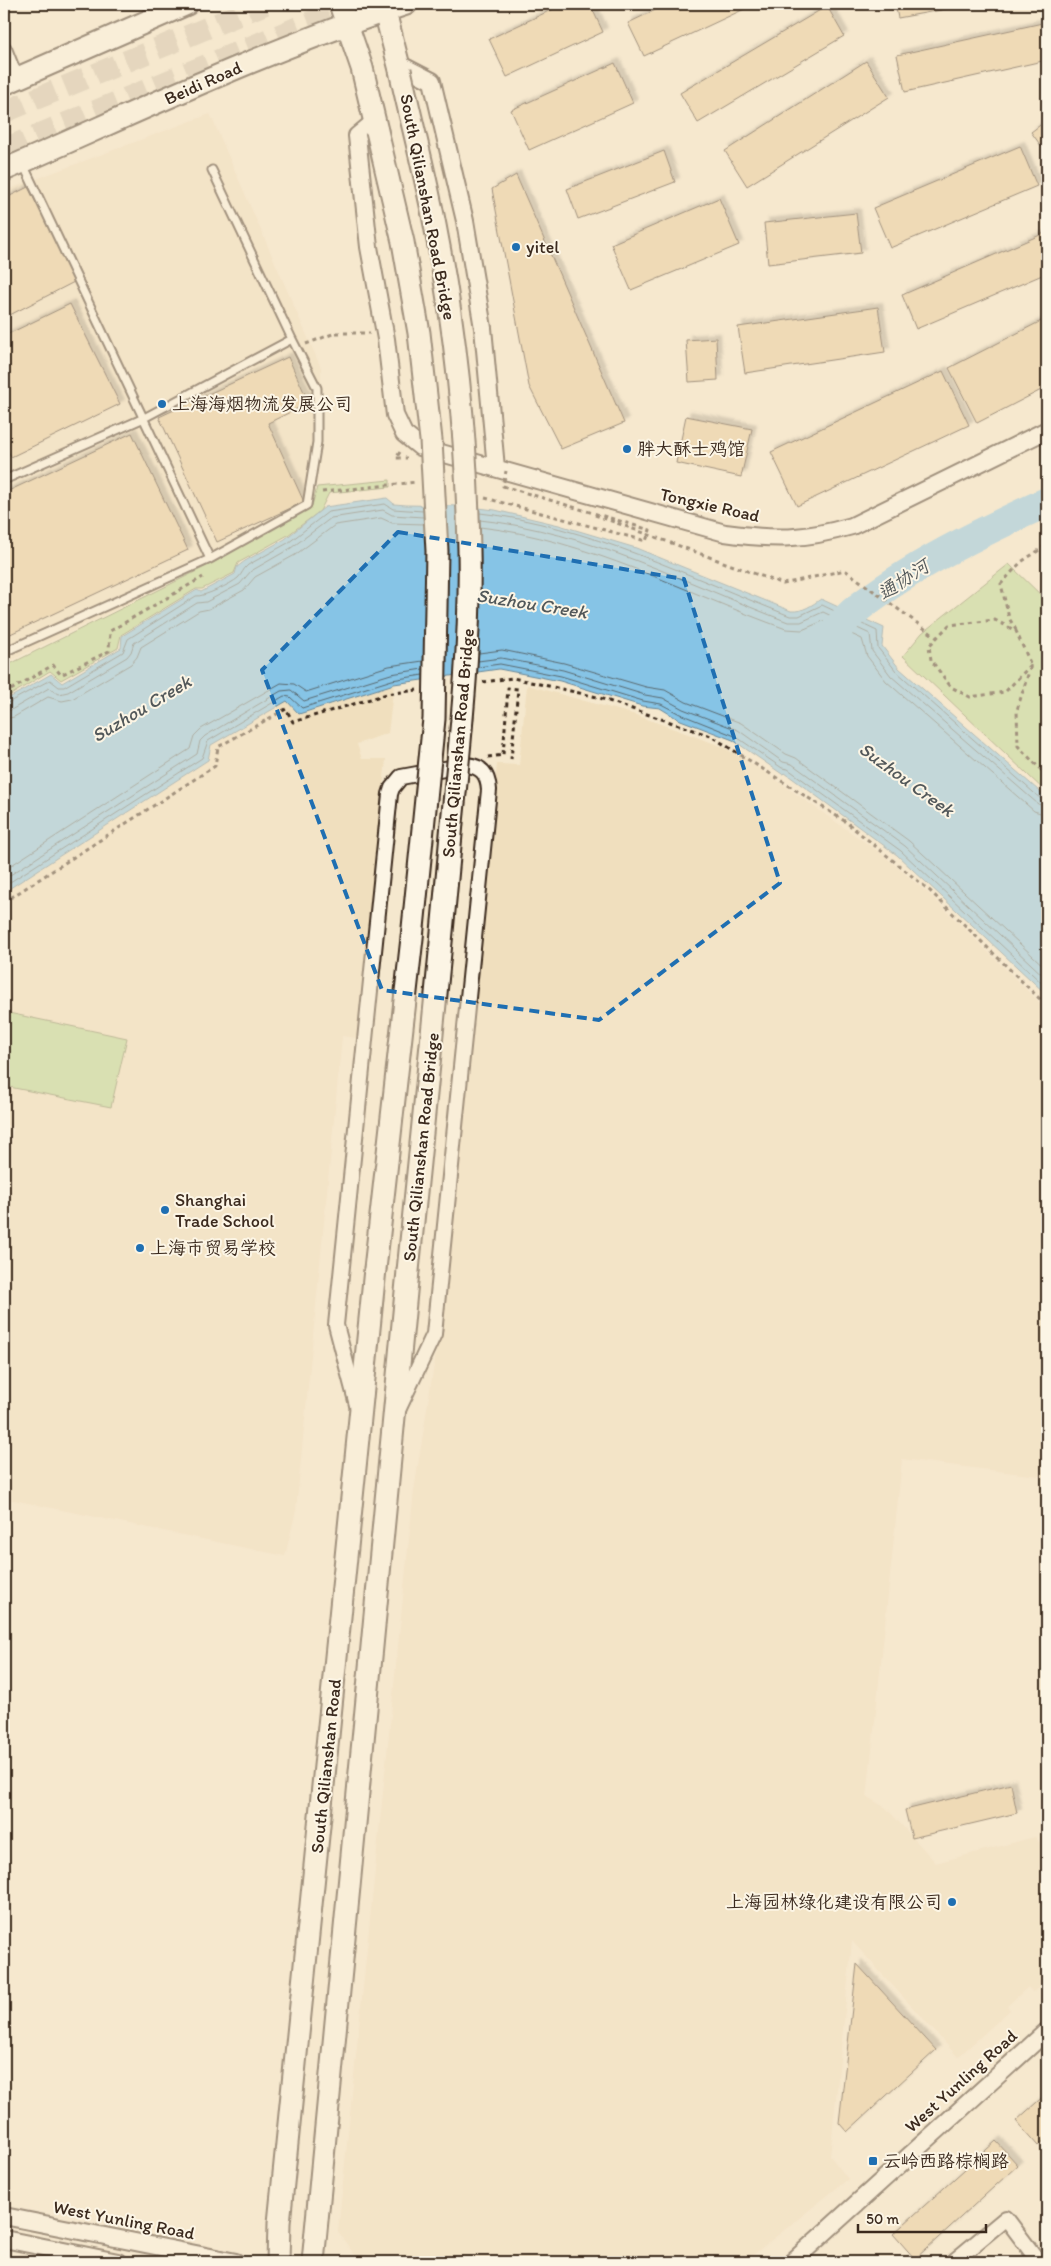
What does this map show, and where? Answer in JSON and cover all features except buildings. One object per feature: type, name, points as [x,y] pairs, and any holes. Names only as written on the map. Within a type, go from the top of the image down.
[{"type":"main road","points":[[10,82],[187,4]]},
{"type":"main road","name":"Beidi Road","points":[[13,166],[271,53],[343,14],[406,4]]},
{"type":"main road","name":"South Qilianshan Road Bridge","points":[[384,7],[437,236],[452,327],[463,437],[470,550],[468,633],[458,759],[442,940],[408,1271]]},
{"type":"main road","name":"South Qilianshan Road Bridge","points":[[343,14],[362,68],[404,242],[418,333],[431,440],[437,551],[434,719],[375,1269]]},
{"type":"main road","name":"South Qilianshan Road","points":[[278,2262],[279,2223],[375,1269]]},
{"type":"main road","name":"South Qilianshan Road","points":[[313,2262],[408,1271]]},
{"type":"street","points":[[4,49],[10,82]]},
{"type":"street","points":[[399,67],[432,82],[439,109],[466,221],[483,328],[501,470]]},
{"type":"street","name":"Tongxie Road","points":[[376,126],[357,136],[369,247],[386,339],[395,415],[399,426],[411,441],[420,447],[726,533],[761,538],[792,539],[824,534],[852,526],[1047,430]]},
{"type":"street","points":[[360,1418],[336,1325],[390,794],[396,781],[408,775],[466,765],[475,766],[483,771],[488,779],[489,790],[434,1334],[394,1420]]},
{"type":"street","name":"West Yunling Road","points":[[792,2262],[1047,2030]]},
{"type":"street","name":"West Yunling Road","points":[[4,2216],[236,2262]]},
{"type":"street","points":[[953,2262],[1006,2218],[1039,2262]]},
{"type":"street","points":[[4,2239],[118,2262]]},
{"type":"lane","points":[[13,166],[144,418],[210,559]]},
{"type":"lane","points":[[4,652],[210,559],[307,505],[317,442],[317,388],[212,170]]},
{"type":"lane","points":[[4,480],[144,418],[292,339]]},
{"type":"path","points":[[296,347],[335,332],[376,333]]},
{"type":"path","points":[[466,493],[646,541],[650,530],[503,486],[501,470]]},
{"type":"path","points":[[318,497],[323,490],[425,482]]},
{"type":"path","points":[[630,529],[782,584],[845,570],[936,637]]},
{"type":"path","points":[[1047,545],[1021,562],[1001,584],[1009,618],[1031,665],[1017,710],[1018,746],[1047,776]]},
{"type":"path","points":[[4,694],[53,665],[61,675],[109,651],[110,631],[210,573]]},
{"type":"path","points":[[1016,631],[995,620],[949,625],[929,646],[931,660],[951,687],[970,697],[1005,692],[1031,665]]},
{"type":"path","points":[[475,683],[513,678],[597,697],[711,736],[846,822],[928,890],[1047,1006]]},
{"type":"path","points":[[458,759],[503,756],[508,688],[518,689],[511,759]]},
{"type":"path","points":[[4,902],[214,766],[218,747],[286,709],[293,722],[387,694],[426,689]]},
{"type":"highlighted area","points":[[398,532],[684,579],[780,883],[599,1020],[382,990],[262,670]]},
{"type":"shaded area","name":"上海海烟物流发展公司","points":[[210,114],[321,368],[321,440],[312,506],[214,562],[4,664],[4,191]]},
{"type":"shaded area","name":"Shanghai Trade School","points":[[394,684],[388,733],[357,744],[362,759],[386,759],[357,1038],[342,1036],[296,1510],[285,1556],[4,1498],[4,1183],[14,1127],[4,1124],[4,892],[208,760],[211,745],[287,700],[300,714]]},
{"type":"shaded area","points":[[527,685],[636,715],[721,746],[756,766],[883,855],[931,896],[1047,1010],[1047,1477],[902,1459],[867,1797],[886,1808],[936,1863],[1035,1837],[1047,1851],[1047,1980],[1033,1992],[1028,1987],[1007,2006],[1010,2010],[958,2057],[852,1941],[830,2156],[848,2179],[744,2262],[360,2262],[338,2232],[414,1491],[439,1334],[497,764],[519,765]]},
{"type":"green space","points":[[390,480],[390,487],[329,493],[320,511],[288,535],[238,563],[234,573],[202,589],[196,589],[121,635],[118,648],[61,680],[50,671],[4,699],[4,667],[213,563],[312,506],[317,487]]},
{"type":"green space","points":[[1009,564],[1047,601],[1047,793],[903,656],[922,633]]},
{"type":"green space","points":[[4,1012],[127,1038],[111,1107],[4,1086]]},
{"type":"water","name":"Suzhou Creek","points":[[387,498],[394,504],[462,506],[495,510],[559,525],[636,548],[791,611],[811,606],[821,599],[884,628],[882,646],[899,668],[1047,798],[1047,995],[897,855],[785,773],[782,774],[733,740],[678,719],[660,708],[642,706],[560,681],[499,669],[394,684],[299,714],[287,701],[211,745],[208,760],[4,892],[4,701],[51,674],[62,683],[121,648],[122,636],[197,590],[201,592],[235,574],[237,567],[245,561],[285,539],[325,507]]},
{"type":"waterway","name":"通协河","points":[[825,644],[853,612],[898,580],[947,551],[1047,502]]},
{"type":"tunnel","points":[[4,112],[265,4]]},
{"type":"tunnel","points":[[4,149],[354,4]]},
{"type":"place","name":"yitel","points":[[516,247]]},
{"type":"place","name":"上海海烟物流发展公司","points":[[162,404]]},
{"type":"place","name":"胖大酥士鸡馆","points":[[627,449]]},
{"type":"place","name":"Shanghai Trade School","points":[[165,1210]]},
{"type":"place","name":"上海市贸易学校","points":[[140,1248]]},
{"type":"place","name":"上海园林绿化建设有限公司","points":[[952,1902]]},
{"type":"place","name":"云岭西路棕榈路","points":[[873,2161]]}]
